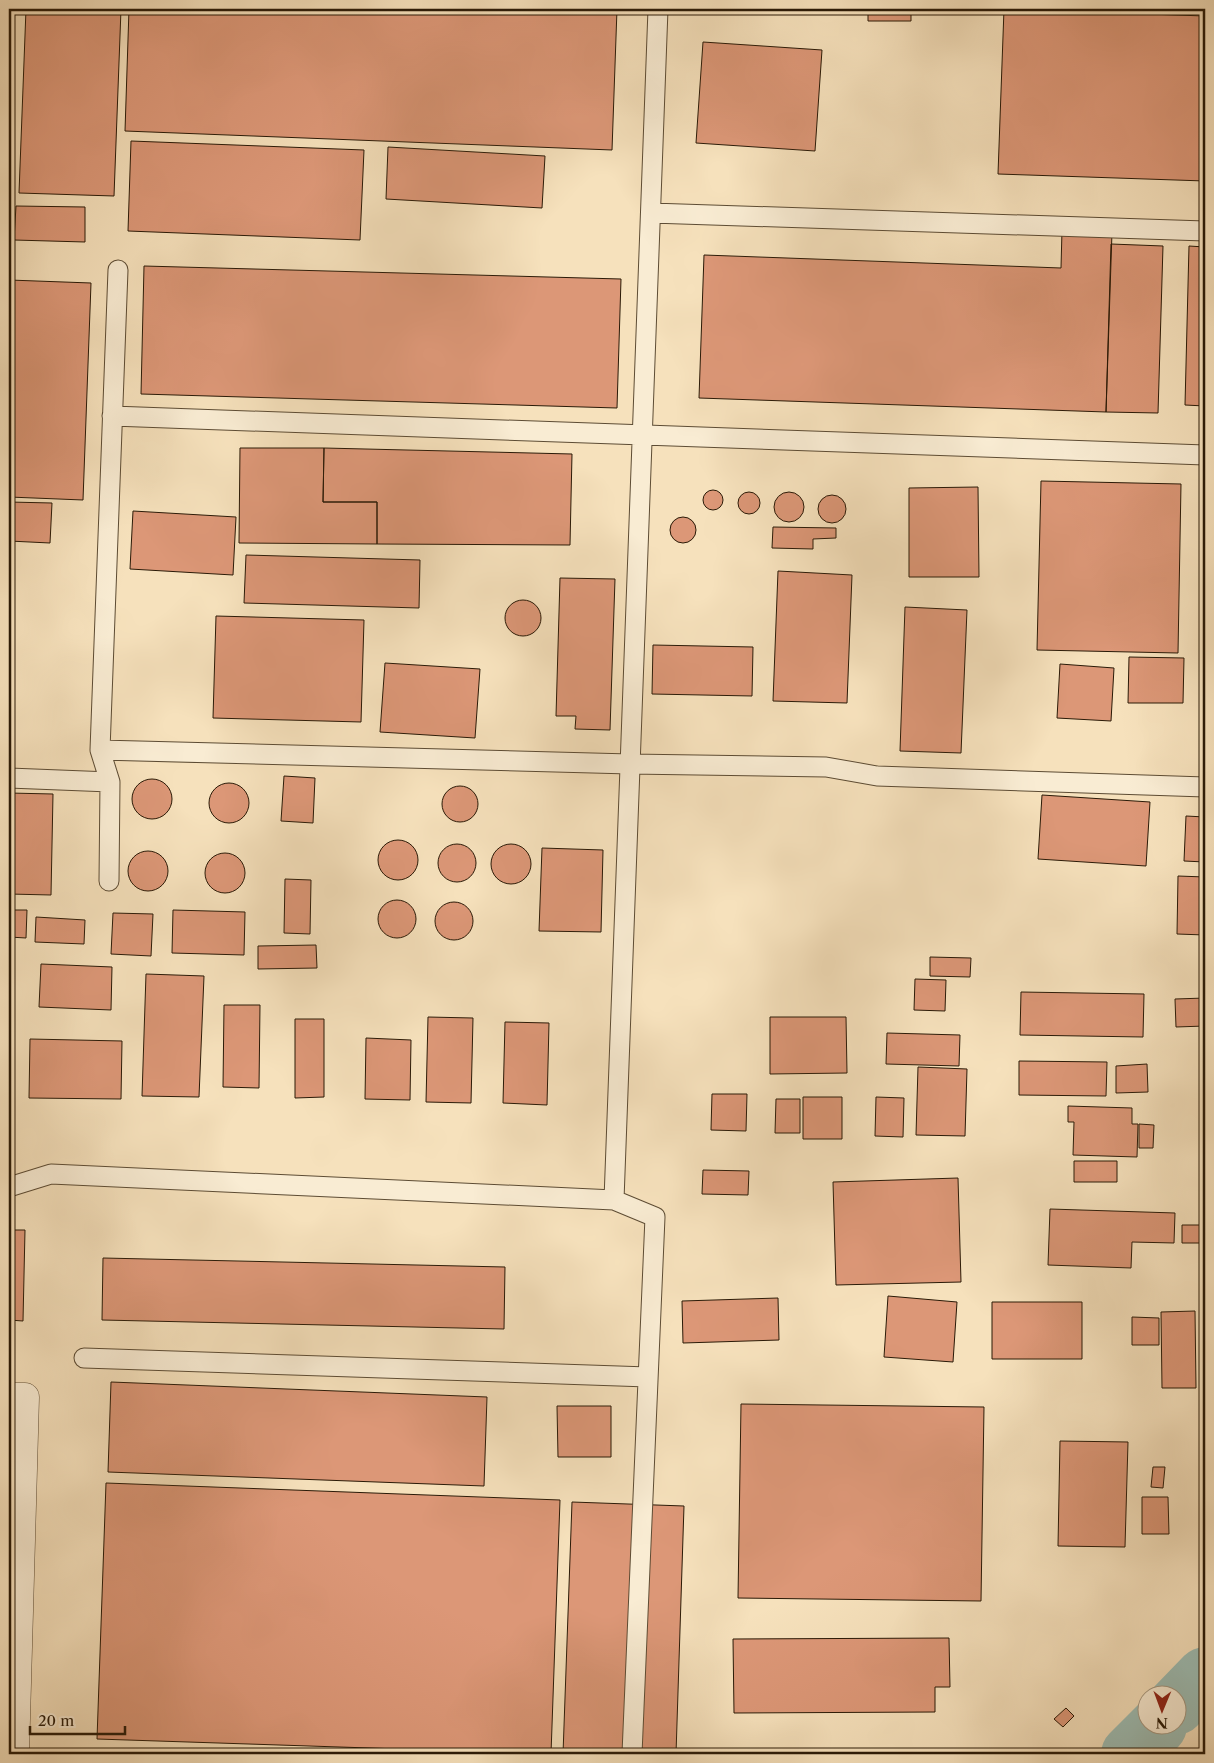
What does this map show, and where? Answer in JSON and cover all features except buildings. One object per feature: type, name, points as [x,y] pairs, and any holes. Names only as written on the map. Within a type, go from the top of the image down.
[{"type":"street","points":[[9,1397],[25,1396],[15,1754]]},
{"type":"lane","points":[[614,1200],[658,9]]},
{"type":"lane","points":[[650,213],[1205,231]]},
{"type":"lane","points":[[109,881],[110,782],[100,750],[118,270]]},
{"type":"lane","points":[[112,416],[1205,454]]},
{"type":"lane","points":[[100,750],[630,764],[826,767],[877,776],[1205,786]]},
{"type":"lane","points":[[9,778],[110,782]]},
{"type":"lane","points":[[9,1187],[51,1174],[614,1200],[655,1218],[632,1754]]},
{"type":"lane","points":[[84,1358],[648,1377]]},
{"type":"waterway","points":[[1186,1696],[1205,1676]]},
{"type":"waterway","points":[[1130,1754],[1148,1736]]}]
